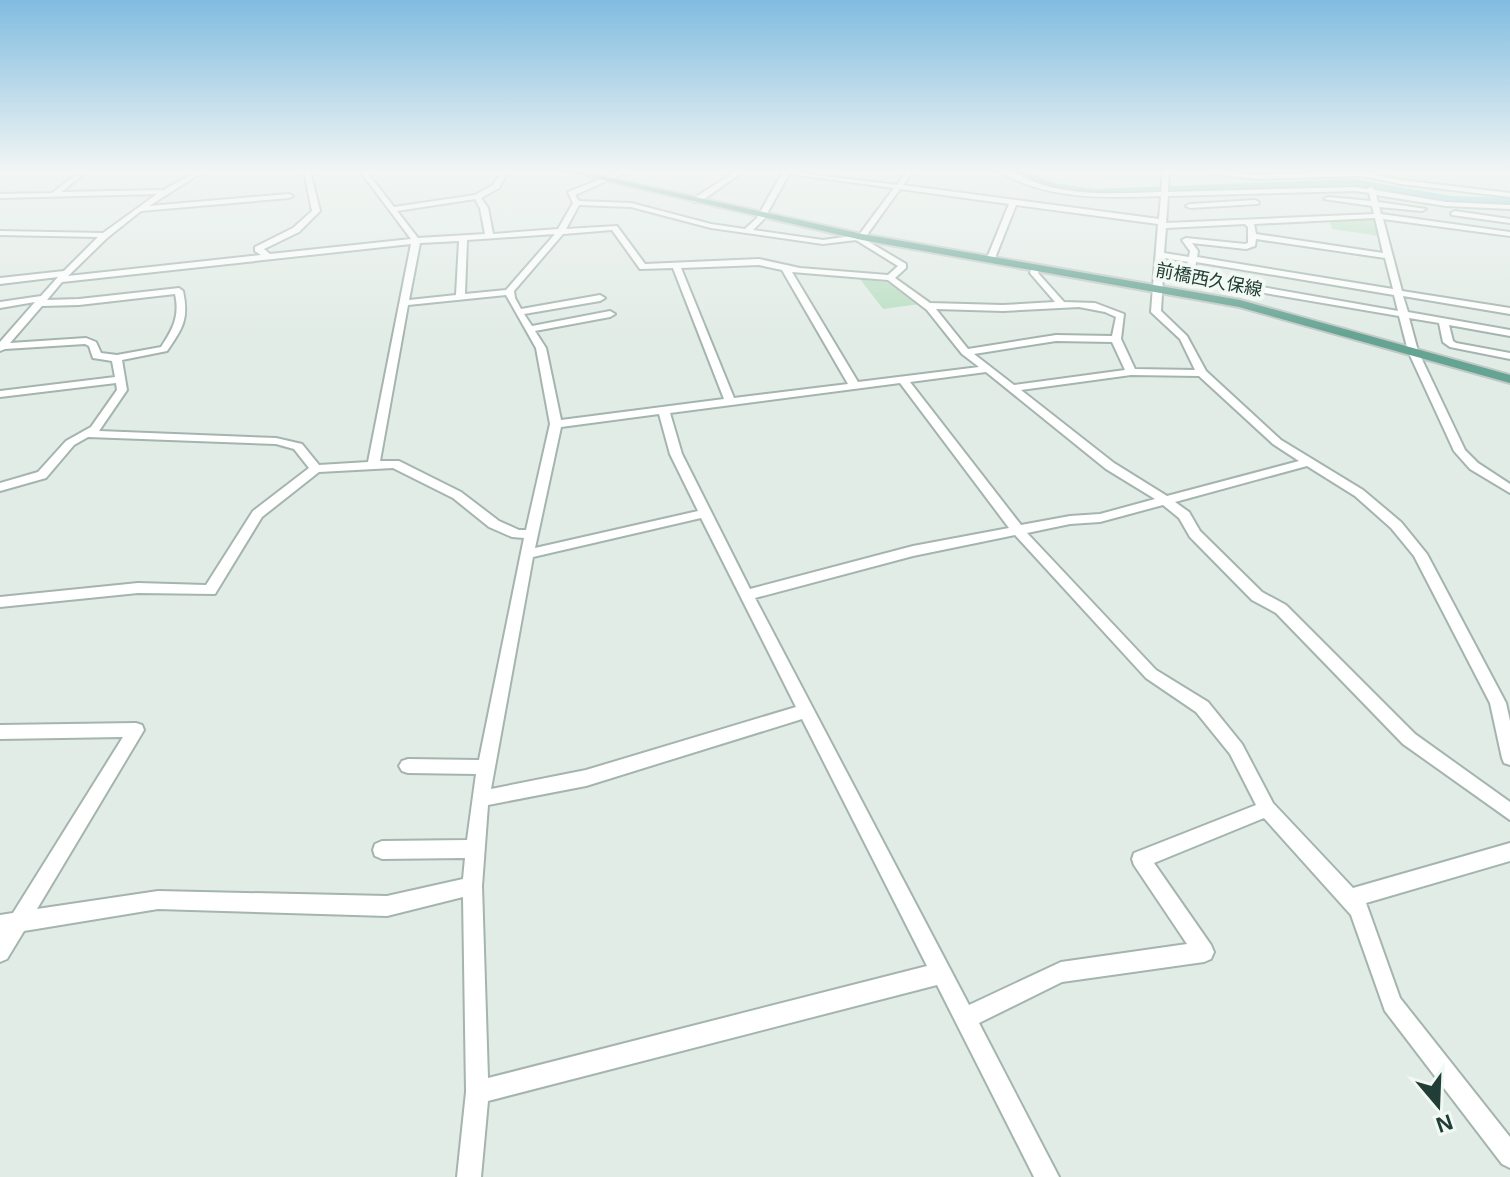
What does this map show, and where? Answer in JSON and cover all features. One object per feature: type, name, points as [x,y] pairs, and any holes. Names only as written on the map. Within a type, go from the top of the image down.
[{"type":"main road","name":"前橋西久保線","points":[[809,226],[860,238],[1157,288],[1288,315],[1510,379]]},
{"type":"street","points":[[1,347],[62,277],[117,226]]},
{"type":"street","points":[[268,257],[258,249],[300,226]]},
{"type":"street","points":[[373,465],[416,241],[406,226]]},
{"type":"street","points":[[488,226],[490,237]]},
{"type":"street","points":[[405,303],[510,292],[564,226]]},
{"type":"street","points":[[711,226],[823,242],[860,238],[903,266],[890,278]]},
{"type":"street","points":[[747,231],[752,226]]},
{"type":"street","points":[[860,238],[869,226]]},
{"type":"street","points":[[991,258],[1004,226]]},
{"type":"street","points":[[1162,226],[1156,312],[1184,338],[1202,373],[1277,442],[1359,493],[1396,525],[1420,554],[1498,703],[1510,758]]},
{"type":"street","points":[[1252,226],[1252,244],[1246,247],[1186,240],[1194,251],[1189,277],[1510,333]]},
{"type":"street","points":[[1300,226],[1302,244]]},
{"type":"street","points":[[1380,226],[1413,351],[1460,451],[1474,466],[1510,489]]},
{"type":"street","points":[[1450,226],[1510,234]]},
{"type":"street","points":[[0,281],[416,241],[614,228],[643,267],[759,262],[786,269],[890,278],[927,306],[966,352],[1110,466],[1184,515],[1195,534],[1257,596],[1281,609],[1409,739],[1510,812]]},
{"type":"street","points":[[0,233],[105,235]]},
{"type":"street","points":[[1253,236],[1388,256]]},
{"type":"street","points":[[460,298],[463,238]]},
{"type":"street","points":[[1160,255],[1510,311]]},
{"type":"street","points":[[676,265],[730,402]]},
{"type":"street","points":[[1036,267],[1034,273],[1038,280],[1061,304]]},
{"type":"street","points":[[786,269],[855,387]]},
{"type":"street","points":[[0,305],[42,301],[79,302],[179,291],[185,314],[183,322],[164,349],[117,358],[97,356],[93,344],[86,341],[1,347]]},
{"type":"street","points":[[469,1177],[477,1092],[472,886],[480,799],[531,534],[556,424],[541,348],[510,292]]},
{"type":"street","points":[[519,312],[600,298]]},
{"type":"street","points":[[927,306],[1014,308],[1061,304],[1114,311],[1121,316],[1116,339],[1131,372]]},
{"type":"street","points":[[529,329],[610,314]]},
{"type":"street","points":[[1443,322],[1448,342],[1453,345],[1510,356]]},
{"type":"street","points":[[966,352],[1056,338],[1116,339]]},
{"type":"street","points":[[0,487],[42,475],[70,443],[95,429],[122,390],[117,358]]},
{"type":"street","points":[[556,424],[988,369]]},
{"type":"street","points":[[1013,388],[1131,372],[1202,373]]},
{"type":"street","points":[[0,394],[120,379]]},
{"type":"street","points":[[904,381],[1018,531],[1151,674],[1202,707],[1236,749],[1267,809],[1359,909],[1392,1004],[1510,1156]]},
{"type":"street","points":[[664,411],[676,454],[705,513],[1047,1177]]},
{"type":"street","points":[[85,434],[276,441],[298,446],[316,469]]},
{"type":"street","points":[[746,595],[913,551],[1070,520],[1100,518],[1309,462]]},
{"type":"street","points":[[0,602],[138,588],[210,590],[257,514],[316,469],[395,464],[457,495],[494,524],[517,534],[531,534]]},
{"type":"street","points":[[527,554],[705,513]]},
{"type":"street","points":[[480,799],[586,778],[805,711]]},
{"type":"street","points":[[0,732],[136,730],[8,924],[0,952]]},
{"type":"street","points":[[408,766],[486,767]]},
{"type":"street","points":[[965,1018],[1061,972],[1204,952],[1141,859],[1267,809]]},
{"type":"street","points":[[382,850],[476,849]]},
{"type":"street","points":[[1349,899],[1510,852]]},
{"type":"street","points":[[8,924],[158,900],[387,906],[472,886]]},
{"type":"street","points":[[477,1092],[942,973]]},
{"type":"green space","points":[[1331,226],[1377,226],[1380,236],[1332,229]]},
{"type":"green space","points":[[860,279],[894,283],[920,304],[883,309]]}]
